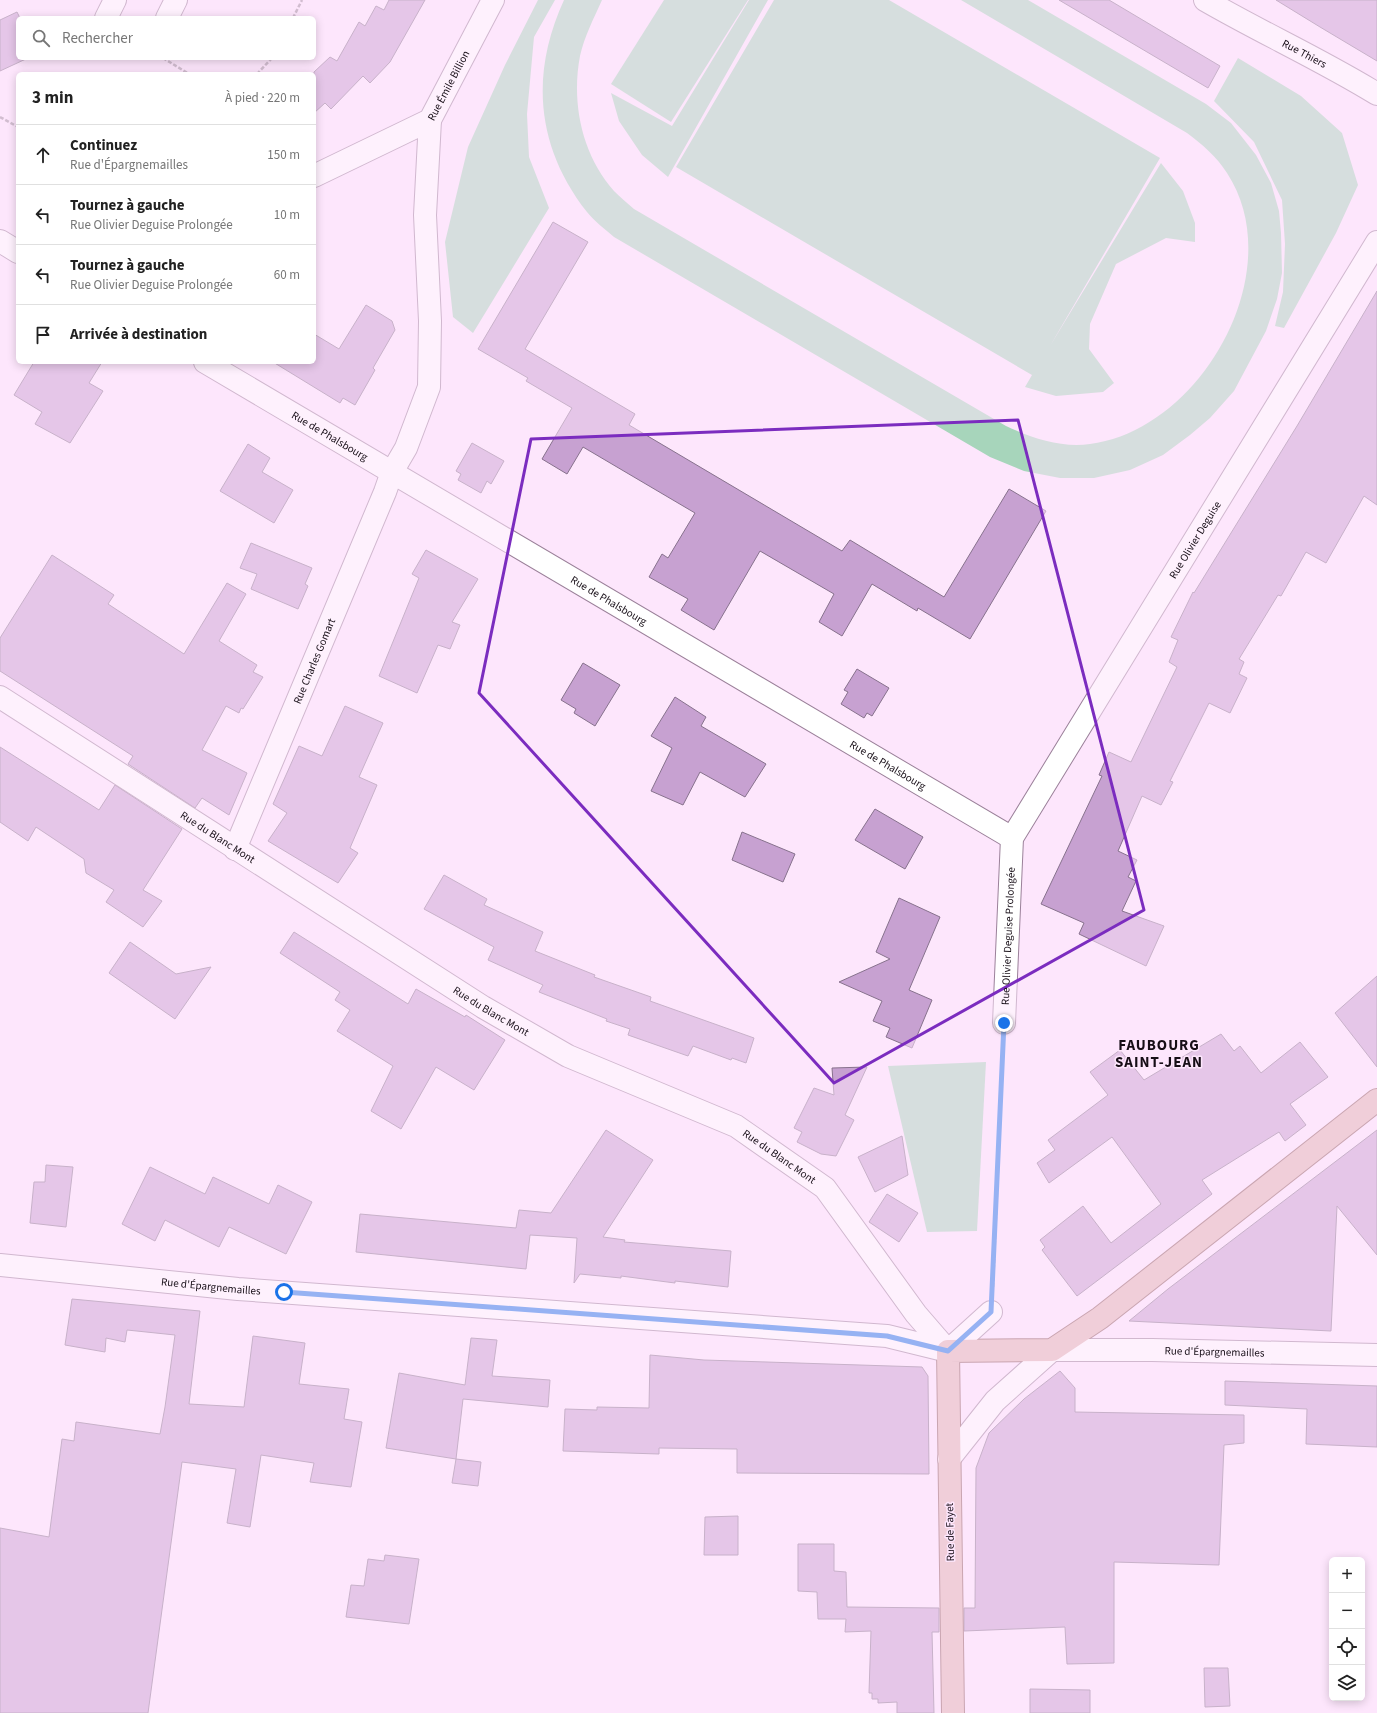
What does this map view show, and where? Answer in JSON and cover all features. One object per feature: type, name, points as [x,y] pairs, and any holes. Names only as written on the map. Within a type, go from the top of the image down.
[{"type":"main road","points":[[948,1351],[1052,1350],[1100,1318],[1377,1100]]},
{"type":"main road","name":"Rue de Fayet","points":[[948,1351],[953,1713]]},
{"type":"street","points":[[107,16],[115,0]]},
{"type":"street","points":[[168,16],[176,0]]},
{"type":"street","name":"Rue Émile Billion","points":[[316,175],[430,120],[493,0]]},
{"type":"street","name":"Rue Thiers","points":[[1205,0],[1228,8],[1377,94]]},
{"type":"street","name":"Rue Charles Gomart","points":[[235,849],[392,472],[406,448],[429,387],[430,321],[425,215],[430,120]]},
{"type":"street","name":"Rue Olivier Deguise","points":[[1012,838],[1377,242]]},
{"type":"street","name":"Rue de Phalsbourg","points":[[208,364],[1012,838]]},
{"type":"street","name":"Rue du Blanc Mont","points":[[0,697],[483,1007],[568,1056],[736,1126],[825,1188],[916,1314],[948,1351]]},
{"type":"street","name":"Rue Olivier Deguise Prolongée","points":[[1004,1023],[1012,838]]},
{"type":"street","name":"Rue d'Épargnemailles","points":[[0,1265],[238,1289],[887,1336],[948,1351]]},
{"type":"street","points":[[948,1351],[991,1312]]},
{"type":"street","points":[[949,1459],[995,1401],[1052,1350]]},
{"type":"street","name":"Rue d'Épargnemailles","points":[[1052,1350],[1152,1350],[1377,1355]]},
{"type":"path","points":[[294,16],[302,0]]},
{"type":"path","points":[[166,60],[183,72]]},
{"type":"path","points":[[259,72],[270,60]]},
{"type":"path","points":[[0,117],[16,126]]},
{"type":"path","points":[[991,1312],[1004,1023]]},
{"type":"highlighted area","points":[[1018,420],[1144,910],[834,1083],[479,693],[531,439]]},
{"type":"green space","points":[[538,0],[555,0],[534,37],[527,114],[529,157],[549,208],[473,333],[453,317],[445,242],[468,147],[505,65]]},
{"type":"green space","points":[[564,0],[602,0],[580,56],[577,92],[578,110],[587,145],[603,177],[614,191],[634,209],[1006,426],[1047,441],[1068,445],[1090,444],[1130,432],[1167,410],[1199,378],[1224,340],[1241,298],[1248,255],[1244,212],[1223,167],[1209,151],[1187,133],[961,0],[1028,0],[1206,104],[1231,123],[1256,155],[1271,183],[1279,211],[1281,233],[1282,273],[1277,299],[1266,331],[1234,391],[1210,418],[1163,455],[1130,470],[1094,478],[1060,478],[1024,471],[990,457],[614,237],[596,222],[587,212],[570,187],[557,162],[548,136],[544,109],[543,82],[546,55],[553,28]]},
{"type":"green space","points":[[664,0],[748,0],[671,122],[611,84]]},
{"type":"green space","points":[[749,0],[768,0],[668,177],[642,155],[619,121],[611,93],[672,126]]},
{"type":"green space","points":[[774,0],[889,0],[1160,158],[1050,346],[1161,163],[1183,191],[1195,223],[1195,242],[1166,238],[1116,264],[1090,324],[1089,349],[1114,383],[1103,392],[1056,396],[1025,387],[1032,375],[676,167]]},
{"type":"green space","points":[[1238,58],[1301,96],[1342,133],[1358,185],[1336,233],[1284,328],[1275,326],[1283,292],[1285,244],[1282,200],[1254,142],[1214,101]]},
{"type":"green space","points":[[986,1062],[977,1231],[927,1232],[888,1066]]},
{"type":"building","points":[[389,0],[425,0],[390,62],[370,83],[363,76],[331,109],[325,103],[316,111],[316,72],[314,72],[330,57],[337,61],[359,22],[365,26],[376,6],[384,10]]},
{"type":"building","points":[[1059,0],[1109,0],[1220,66],[1208,88]]},
{"type":"building","points":[[1276,0],[1377,0],[1377,61],[1320,27]]},
{"type":"building","points":[[17,12],[19,16],[16,16],[16,60],[24,60],[0,71],[0,20]]},
{"type":"building","points":[[553,222],[588,242],[525,349],[635,414],[629,425],[842,551],[850,540],[944,597],[1009,489],[1046,511],[970,639],[918,608],[917,611],[872,584],[842,636],[819,622],[834,594],[760,551],[714,630],[681,610],[688,599],[649,577],[662,554],[668,558],[695,513],[583,447],[567,474],[542,459],[572,408],[526,381],[528,378],[478,349]]},
{"type":"building","points":[[1377,291],[1377,505],[1364,496],[1326,563],[1306,552],[1281,596],[1278,595],[1239,659],[1244,662],[1239,674],[1247,678],[1230,713],[1209,703],[1170,781],[1173,782],[1161,805],[1142,796],[1118,851],[1137,860],[1128,877],[1136,881],[1122,911],[1164,926],[1146,966],[1079,934],[1084,923],[1041,904],[1102,776],[1099,775],[1109,752],[1131,762],[1177,667],[1169,662],[1178,640],[1171,637],[1193,592],[1194,593],[1297,426]]},
{"type":"building","points":[[366,305],[392,321],[395,330],[373,368],[375,370],[355,405],[343,398],[340,403],[276,364],[316,364],[316,335],[339,349]]},
{"type":"building","points":[[33,364],[101,364],[89,383],[103,391],[70,443],[35,424],[42,412],[14,395]]},
{"type":"building","points":[[472,443],[504,461],[491,484],[487,481],[481,493],[458,480],[461,474],[456,471]]},
{"type":"building","points":[[248,444],[270,458],[262,472],[293,490],[274,523],[220,491]]},
{"type":"building","points":[[251,543],[312,568],[305,584],[308,586],[298,609],[251,589],[257,574],[240,568]]},
{"type":"building","points":[[426,550],[478,579],[452,622],[460,625],[450,649],[438,645],[417,693],[379,676],[419,578],[412,574]]},
{"type":"building","points":[[52,555],[114,595],[108,604],[184,654],[227,583],[246,594],[219,641],[257,665],[253,672],[263,677],[239,713],[226,706],[202,750],[247,773],[229,815],[202,798],[195,808],[128,764],[133,756],[0,671],[0,638]]},
{"type":"building","points":[[583,663],[620,685],[595,726],[574,713],[576,709],[561,700]]},
{"type":"building","points":[[857,669],[889,688],[872,716],[867,713],[864,718],[841,704],[848,692],[844,690]]},
{"type":"building","points":[[675,697],[706,717],[701,726],[766,764],[745,797],[700,772],[683,805],[651,791],[672,748],[651,736]]},
{"type":"building","points":[[345,706],[383,723],[359,777],[377,785],[350,848],[358,853],[338,883],[268,841],[287,813],[273,804],[299,746],[322,756]]},
{"type":"building","points":[[0,747],[99,810],[115,785],[182,829],[143,890],[162,901],[143,927],[106,902],[114,890],[86,873],[84,859],[36,827],[28,841],[0,822]]},
{"type":"building","points":[[875,809],[923,837],[905,869],[855,840]]},
{"type":"building","points":[[742,832],[795,854],[783,882],[732,860]]},
{"type":"building","points":[[444,875],[487,899],[484,905],[543,932],[535,951],[595,975],[594,977],[651,997],[650,1001],[754,1038],[746,1063],[732,1058],[731,1060],[693,1046],[688,1056],[628,1035],[630,1029],[606,1021],[607,1019],[539,992],[543,985],[488,960],[494,947],[424,909]]},
{"type":"building","points":[[899,898],[940,917],[909,990],[932,1000],[912,1048],[886,1037],[890,1028],[873,1021],[882,1001],[839,982],[890,959],[876,952]]},
{"type":"building","points":[[294,932],[408,1004],[416,989],[465,1017],[466,1015],[505,1040],[474,1090],[436,1067],[401,1129],[371,1111],[393,1066],[337,1031],[350,1010],[335,1000],[340,992],[280,953]]},
{"type":"building","points":[[130,942],[176,974],[211,967],[175,1019],[109,973]]},
{"type":"building","points":[[1377,976],[1377,1067],[1335,1013]]},
{"type":"building","points":[[1221,1034],[1234,1051],[1240,1046],[1261,1073],[1300,1042],[1328,1077],[1290,1104],[1306,1125],[1285,1141],[1279,1132],[1202,1180],[1212,1194],[1077,1296],[1042,1250],[1045,1247],[1040,1240],[1083,1206],[1111,1243],[1161,1204],[1112,1137],[1049,1183],[1037,1163],[1055,1150],[1048,1140],[1108,1095],[1090,1072],[1120,1050],[1144,1080]]},
{"type":"building","points":[[867,1067],[845,1115],[854,1120],[836,1156],[821,1154],[797,1142],[802,1132],[794,1128],[814,1088],[834,1095],[832,1068]]},
{"type":"building","points":[[606,1130],[653,1160],[603,1237],[625,1240],[624,1242],[731,1251],[728,1287],[675,1281],[675,1283],[621,1276],[621,1278],[580,1274],[574,1283],[577,1238],[530,1235],[526,1269],[356,1252],[360,1214],[516,1228],[519,1210],[551,1213]]},
{"type":"building","points":[[1377,1130],[1377,1255],[1337,1206],[1331,1331],[1129,1321],[1168,1289]]},
{"type":"building","points":[[902,1136],[908,1175],[875,1192],[858,1157]]},
{"type":"building","points":[[46,1165],[73,1167],[66,1227],[30,1223],[34,1182],[45,1182]]},
{"type":"building","points":[[150,1167],[205,1194],[213,1177],[269,1204],[278,1185],[312,1202],[286,1254],[229,1227],[219,1247],[165,1220],[155,1241],[122,1224]]},
{"type":"building","points":[[887,1194],[918,1213],[899,1242],[869,1222]]},
{"type":"building","points":[[72,1299],[200,1311],[189,1404],[244,1407],[253,1336],[305,1343],[299,1384],[349,1389],[344,1419],[362,1422],[351,1487],[310,1482],[314,1463],[261,1455],[250,1527],[227,1523],[236,1469],[182,1462],[148,1713],[0,1713],[0,1528],[49,1537],[62,1439],[74,1441],[76,1422],[160,1434],[165,1407],[175,1335],[127,1330],[125,1342],[106,1338],[105,1352],[65,1345]]},
{"type":"building","points":[[471,1338],[497,1340],[492,1376],[550,1380],[548,1407],[463,1399],[456,1459],[386,1448],[399,1373],[465,1385]]},
{"type":"building","points":[[650,1355],[704,1360],[922,1367],[928,1376],[929,1474],[737,1473],[737,1449],[659,1448],[659,1454],[563,1451],[565,1409],[597,1410],[597,1407],[649,1408]]},
{"type":"building","points":[[1060,1371],[1075,1388],[1075,1412],[1244,1415],[1244,1443],[1224,1445],[1219,1565],[1114,1562],[1114,1663],[1067,1664],[1065,1627],[964,1631],[964,1608],[975,1608],[976,1468],[989,1433],[1024,1399]]},
{"type":"building","points":[[1225,1381],[1377,1386],[1377,1447],[1306,1444],[1307,1409],[1225,1405]]},
{"type":"building","points":[[456,1459],[481,1462],[478,1486],[452,1483]]},
{"type":"building","points":[[738,1516],[738,1555],[704,1555],[705,1517]]},
{"type":"building","points":[[798,1544],[834,1544],[834,1571],[846,1572],[847,1607],[939,1608],[939,1632],[932,1632],[934,1713],[897,1713],[897,1702],[878,1703],[878,1699],[872,1699],[872,1693],[869,1693],[871,1631],[845,1632],[846,1619],[818,1619],[817,1592],[798,1591]]},
{"type":"building","points":[[385,1555],[419,1559],[409,1624],[346,1617],[351,1585],[364,1586],[368,1559],[384,1561]]},
{"type":"building","points":[[1204,1668],[1228,1668],[1230,1706],[1205,1707]]},
{"type":"building","points":[[1030,1689],[1090,1690],[1090,1713],[1030,1713]]},
{"type":"district","name":"FAUBOURG SAINT-JEAN","points":[[1159,1054]]},
{"type":"route","points":[[284,1292],[887,1336],[948,1351],[991,1312],[1004,1023]]}]
